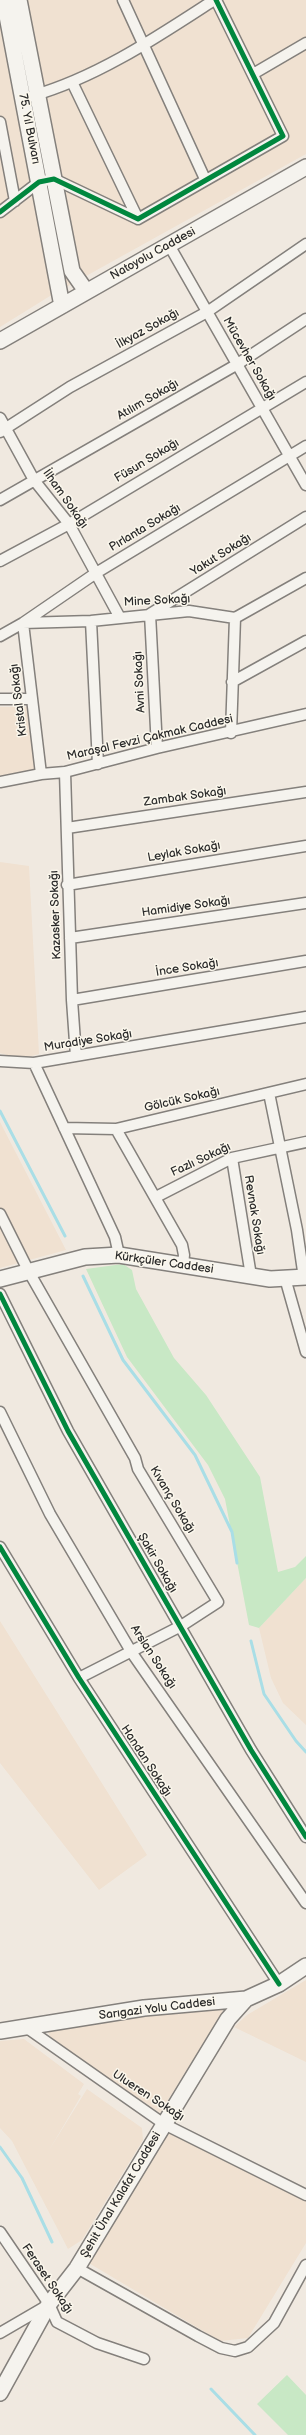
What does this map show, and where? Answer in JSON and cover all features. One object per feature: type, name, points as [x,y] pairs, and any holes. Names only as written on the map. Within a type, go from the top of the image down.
[{"type":"street","name":"75. Yıl Bulvarı","points":[[4,0],[54,179],[72,271],[86,291]]},
{"type":"street","name":"75. Yıl Bulvarı","points":[[19,0],[39,182],[62,306]]},
{"type":"street","points":[[122,0],[205,180]]},
{"type":"street","points":[[30,97],[72,82],[144,45],[215,0],[283,136],[138,220]]},
{"type":"street","points":[[253,74],[306,43]]},
{"type":"street","points":[[72,82],[138,220]]},
{"type":"street","points":[[0,122],[15,201]]},
{"type":"street","name":"Natoyolu Caddesi","points":[[0,341],[306,167]]},
{"type":"street","points":[[0,212],[39,182],[54,179],[138,220]]},
{"type":"street","name":"İlkyaz Sokağı","points":[[3,430],[70,387],[207,312],[306,244]]},
{"type":"street","name":"Mücevher Sokağı","points":[[169,245],[236,365],[306,485]]},
{"type":"street","name":"Atılım Sokağı","points":[[0,500],[236,365],[306,319]]},
{"type":"street","name":"Füsun Sokağı","points":[[0,561],[69,524],[261,407],[306,382]]},
{"type":"street","name":"İlham Sokağı","points":[[0,418],[3,430],[34,480],[69,524],[119,616]]},
{"type":"street","name":"Pırlanta Sokağı","points":[[0,636],[23,623],[96,573],[306,446]]},
{"type":"street","name":"Yakut Sokağı","points":[[150,614],[306,517]]},
{"type":"street","points":[[232,733],[232,682],[235,618],[306,578]]},
{"type":"street","name":"Mine Sokağı","points":[[23,623],[91,621],[119,616],[189,611],[235,618]]},
{"type":"street","name":"Avni Sokağı","points":[[150,614],[156,748]]},
{"type":"street","points":[[91,621],[98,764]]},
{"type":"street","name":"Kristal Sokağı","points":[[23,623],[41,774]]},
{"type":"street","points":[[232,682],[306,641]]},
{"type":"street","points":[[0,699],[32,699]]},
{"type":"street","name":"Maraşal Fevzi Çakmak Caddesi","points":[[0,782],[41,774],[65,772],[156,748],[232,733],[306,714]]},
{"type":"street","name":"Kazasker Sokağı","points":[[65,772],[67,886],[76,1056]]},
{"type":"street","name":"Zambak Sokağı","points":[[67,828],[306,792]]},
{"type":"street","name":"Leylak Sokağı","points":[[67,886],[306,846]]},
{"type":"street","name":"Hamidiye Sokağı","points":[[70,938],[306,903]]},
{"type":"street","name":"İnce Sokağı","points":[[72,1000],[306,961]]},
{"type":"street","name":"Muradiye Sokağı","points":[[119,1255],[115,1236],[34,1063],[306,1017]]},
{"type":"street","points":[[0,1061],[34,1063]]},
{"type":"street","name":"Gölcük Sokağı","points":[[64,1128],[116,1129],[306,1084]]},
{"type":"street","points":[[269,1093],[305,1277]]},
{"type":"street","points":[[116,1129],[156,1197],[182,1246],[184,1255],[183,1264]]},
{"type":"street","name":"Fazlı Sokağı","points":[[156,1197],[232,1158],[306,1142]]},
{"type":"street","name":"Revnak Sokağı","points":[[232,1158],[251,1276]]},
{"type":"street","points":[[0,1214],[29,1272]]},
{"type":"street","name":"Kürkçüler Caddesi","points":[[0,1279],[85,1257],[119,1255],[251,1276],[285,1278],[305,1277]]},
{"type":"street","name":"Kıvanç Sokağı","points":[[29,1272],[135,1458],[138,1469],[218,1602],[181,1626],[79,1678]]},
{"type":"street","points":[[285,1278],[306,1352]]},
{"type":"street","name":"Şakir Sokağı","points":[[0,1294],[68,1430],[251,1750],[306,1837]]},
{"type":"street","name":"Arslan Sokağı","points":[[0,1412],[50,1514],[132,1652],[306,1903]]},
{"type":"street","name":"Handan Sokağı","points":[[0,1547],[79,1678],[279,1984]]},
{"type":"street","name":"Sarıgazi Yolu Caddesi","points":[[0,2031],[27,2028],[144,2008],[246,1999],[279,1984],[306,1966]]},
{"type":"street","name":"Şehit Ünal Kalafat Caddesi","points":[[0,2393],[49,2304],[77,2268],[228,2019],[246,1999]]},
{"type":"street","name":"Ulueren Sokağı","points":[[27,2028],[164,2124],[306,2195]]},
{"type":"street","name":"Feraset Sokağı","points":[[0,2232],[49,2304],[57,2322],[97,2343],[144,2359]]},
{"type":"street","points":[[77,2268],[198,2336],[221,2348],[235,2351],[248,2347],[274,2323],[306,2265]]},
{"type":"street","points":[[0,2333],[49,2304]]},
{"type":"shaded area","points":[[0,0],[306,0],[306,154],[50,296],[0,327]]},
{"type":"shaded area","points":[[0,707],[32,707],[34,773],[0,779]]},
{"type":"shaded area","points":[[0,862],[29,866],[39,1054],[21,1059],[0,1053]]},
{"type":"shaded area","points":[[0,1122],[66,1250],[0,1268]]},
{"type":"shaded area","points":[[306,1578],[306,1725],[283,1703],[271,1678],[259,1628]]},
{"type":"shaded area","points":[[0,1621],[147,1855],[99,1890],[0,1763]]},
{"type":"shaded area","points":[[306,1980],[306,2062],[234,2027],[247,2015]]},
{"type":"shaded area","points":[[218,2005],[223,2011],[160,2113],[51,2039],[47,2030]]},
{"type":"shaded area","points":[[24,2039],[84,2084],[78,2094],[81,2096],[48,2152],[87,2089],[142,2128],[143,2140],[82,2240],[68,2249],[12,2141],[0,2128],[0,2041]]},
{"type":"shaded area","points":[[175,2123],[306,2199],[306,2243],[248,2338],[220,2341],[87,2262]]},
{"type":"green space","points":[[123,1264],[132,1270],[136,1289],[174,1358],[206,1395],[260,1477],[278,1572],[295,1567],[306,1556],[306,1578],[259,1628],[249,1625],[225,1499],[208,1465],[127,1357],[86,1269]]},
{"type":"green space","points":[[287,2375],[306,2395],[306,2435],[288,2435],[257,2404]]},
{"type":"waterway","points":[[0,1111],[65,1236]]},
{"type":"waterway","points":[[83,1276],[123,1360],[195,1455],[232,1532],[237,1563]]},
{"type":"waterway","points":[[251,1641],[264,1694],[296,1741],[306,1752]]},
{"type":"waterway","points":[[0,2147],[22,2178],[52,2242]]},
{"type":"waterway","points":[[211,2389],[255,2435]]},
{"type":"cycle path","points":[[0,212],[39,182],[54,179],[138,219],[283,136],[216,0]]},
{"type":"cycle path","points":[[0,1294],[68,1431],[251,1750],[306,1837]]},
{"type":"cycle path","points":[[0,1547],[79,1678],[279,1984]]}]
